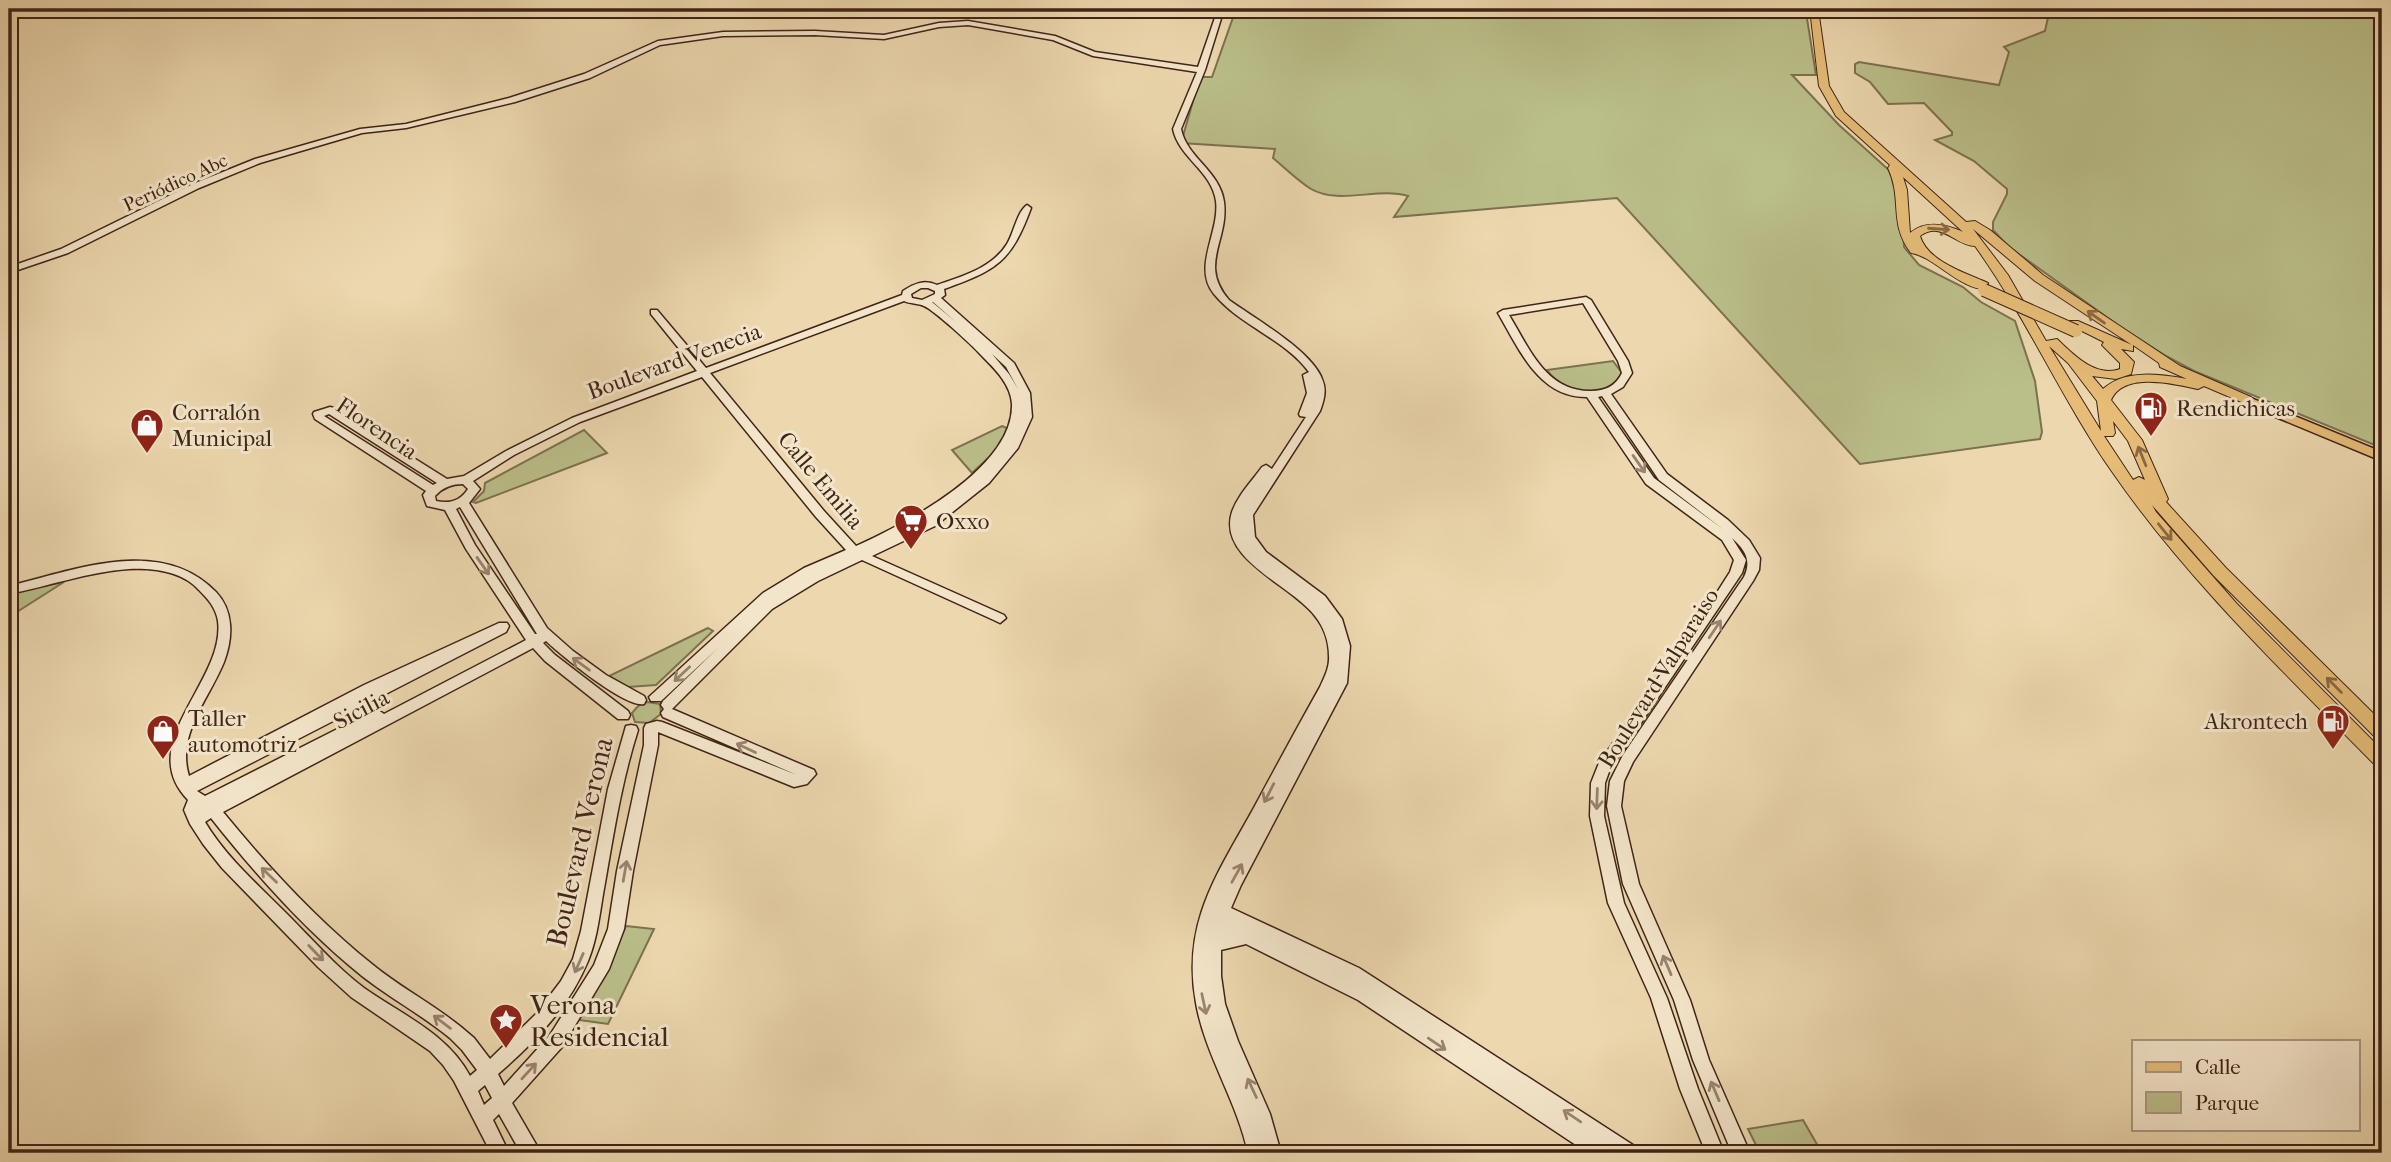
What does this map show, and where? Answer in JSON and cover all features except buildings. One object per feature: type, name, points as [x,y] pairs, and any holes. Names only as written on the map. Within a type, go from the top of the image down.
[{"type":"highway","points":[[1814,9],[1826,66],[1838,94],[1855,121],[1971,223],[2005,263],[2143,487],[2220,572],[2382,733]]},
{"type":"highway","points":[[1824,9],[1824,86],[1831,101],[1847,122],[1965,227],[2003,275],[2055,368],[2151,515],[2231,608],[2382,761]]},
{"type":"highway","points":[[1889,160],[1901,181],[1902,226],[1907,242],[1931,264],[2217,390],[2246,400]]},
{"type":"highway","points":[[1971,223],[1986,232],[2039,278],[2184,375]]},
{"type":"highway","points":[[1984,288],[1948,269],[1923,251],[1914,240],[1917,231],[1933,228],[1959,233],[2003,275]]},
{"type":"highway","points":[[2075,328],[2246,400]]},
{"type":"highway","points":[[2052,342],[2073,360],[2135,440],[2170,517]]},
{"type":"highway","points":[[2073,360],[2099,374],[2120,374],[2126,371],[2127,362],[2124,357],[2103,342]]},
{"type":"highway","points":[[2108,433],[2104,399],[2110,388],[2126,382],[2184,375]]},
{"type":"main road","points":[[2246,400],[2382,457]]},
{"type":"street","points":[[1221,9],[1200,69],[1171,134],[1174,144],[1204,177],[1212,191],[1214,216],[1206,244],[1202,275],[1211,293],[1299,362],[1310,378],[1312,393],[1300,420],[1237,513],[1237,535],[1249,556],[1303,594],[1320,610],[1332,636],[1336,659],[1309,730],[1219,882],[1213,914],[1198,959],[1204,1005],[1218,1051],[1247,1113],[1257,1153]]},
{"type":"street","points":[[359,131],[406,125],[518,97],[587,76],[658,43],[723,34],[815,33],[884,37],[939,25],[968,23],[1055,38],[1083,51],[1200,69]]},
{"type":"street","name":"Periódico Abc","points":[[9,270],[74,248],[223,174],[359,131]]},
{"type":"street","points":[[908,299],[933,296],[1004,258],[1020,230],[1027,208]]},
{"type":"street","name":"Boulevard Venecia","points":[[470,483],[556,435],[704,374],[908,299],[914,286],[930,285],[933,296]]},
{"type":"street","points":[[654,727],[664,705],[768,606],[926,516],[957,492],[1002,448],[1015,420],[1017,404],[1009,378],[933,296]]},
{"type":"street","points":[[1586,300],[1627,369],[1622,383],[1598,394],[1564,391],[1547,382],[1503,313],[1586,300]]},
{"type":"street","name":"Calle Emilia","points":[[654,312],[858,553],[1000,618]]},
{"type":"street","name":"Boulevard Valparaiso","points":[[1598,394],[1650,481],[1726,537],[1740,560],[1721,597],[1604,767],[1596,797],[1597,816],[1616,903],[1659,998],[1689,1089],[1715,1153]]},
{"type":"street","name":"Boulevard Valparaiso","points":[[1598,394],[1663,477],[1724,523],[1745,544],[1754,558],[1748,578],[1628,759],[1617,781],[1614,806],[1627,870],[1639,906],[1682,1000],[1701,1060],[1741,1153]]},
{"type":"street","name":"Florencia","points":[[433,491],[318,414],[331,410],[445,483]]},
{"type":"street","points":[[445,483],[470,483],[473,494],[463,502],[449,507],[430,503],[433,491],[445,483]]},
{"type":"street","points":[[449,507],[470,546],[538,636],[639,700],[664,705],[809,774],[802,780],[794,781],[682,736],[627,722],[550,659],[538,636],[463,502]]},
{"type":"street","points":[[9,590],[107,569],[145,564],[184,573],[209,592],[222,611],[224,633],[218,659],[178,745],[178,765],[227,863],[357,992],[436,1045],[460,1075],[500,1153]]},
{"type":"street","points":[[503,626],[494,633],[196,802],[369,688],[503,626]]},
{"type":"street","name":"Sicilia","points":[[196,802],[538,636]]},
{"type":"street","points":[[627,722],[632,704],[639,700]]},
{"type":"street","name":"Boulevard Verona","points":[[467,1090],[532,1032],[564,991],[580,962],[589,939],[627,722]]},
{"type":"street","name":"Boulevard Verona","points":[[481,1119],[503,1100],[564,1031],[591,988],[610,950],[654,727]]},
{"type":"street","points":[[649,755],[663,740],[682,736]]},
{"type":"street","points":[[196,802],[358,963],[469,1045],[532,1153]]},
{"type":"street","points":[[1213,914],[1247,937],[1364,995],[1603,1153]]},
{"type":"street","points":[[1213,914],[1217,1003],[1231,1046],[1268,1128],[1272,1153]]},
{"type":"street","points":[[1213,914],[1353,973],[1630,1153]]},
{"type":"street","points":[[1213,945],[1247,937]]},
{"type":"green space","points":[[1236,9],[1795,9],[1806,12],[1816,75],[1792,75],[1839,125],[1901,181],[1904,247],[1919,265],[1963,287],[1981,302],[2015,321],[2035,381],[2042,432],[2040,439],[1860,464],[1617,198],[1394,217],[1408,196],[1384,193],[1346,196],[1322,194],[1306,186],[1273,158],[1275,149],[1181,143],[1200,77],[1212,77]]},
{"type":"green space","points":[[2036,9],[2363,9],[2382,13],[2382,448],[2194,371],[2122,328],[2009,247],[1993,230],[1993,222],[2007,189],[1974,161],[1935,140],[1952,135],[1952,132],[1924,103],[1888,104],[1870,82],[1855,73],[1855,64],[1859,62],[1999,85],[2009,52],[2004,47],[2045,31],[2049,13]]},
{"type":"green space","points":[[1613,361],[1622,373],[1606,388],[1595,391],[1574,389],[1554,378],[1547,370]]},
{"type":"green space","points":[[1002,426],[1009,429],[1001,446],[972,473],[952,450]]},
{"type":"green space","points":[[584,430],[607,453],[473,502],[484,491],[485,483]]},
{"type":"green space","points":[[64,582],[9,617],[9,593]]},
{"type":"green space","points":[[708,628],[713,631],[656,685],[628,687],[609,676]]},
{"type":"green space","points":[[647,702],[660,704],[661,714],[649,723],[635,722],[632,713]]},
{"type":"green space","points":[[626,926],[654,929],[608,1024],[579,1020]]},
{"type":"green space","points":[[1803,1120],[1822,1153],[1760,1153],[1748,1129]]},
{"type":"place","name":"Rendichicas","points":[[2151,438]]},
{"type":"place","name":"Corralón Municipal","points":[[147,455]]},
{"type":"place","name":"Oxxo","points":[[911,551]]},
{"type":"place","name":"Akrontech","points":[[2333,751]]},
{"type":"place","name":"Taller automotriz","points":[[163,761]]},
{"type":"place","name":"Verona Residencial","points":[[506,1050]]}]
